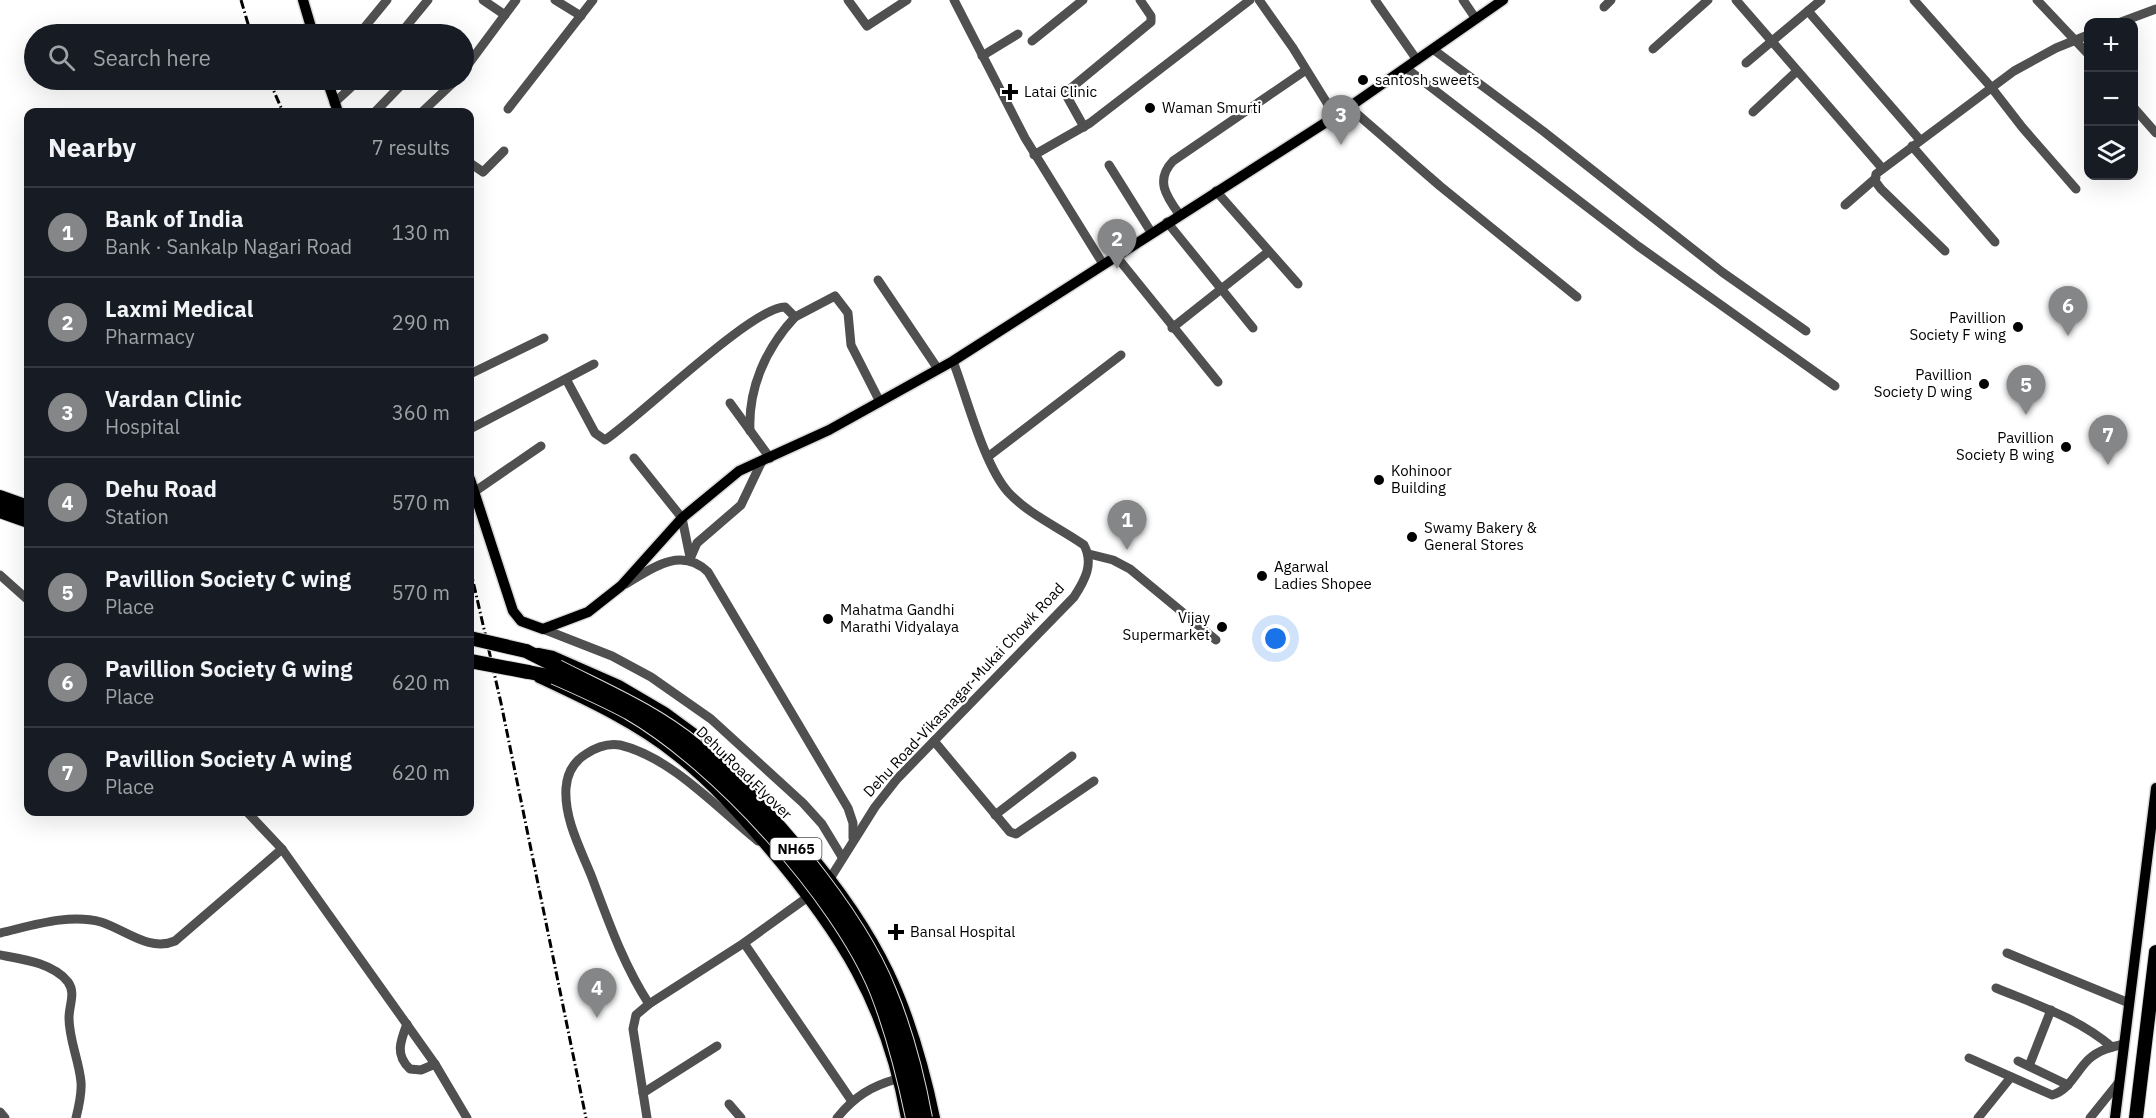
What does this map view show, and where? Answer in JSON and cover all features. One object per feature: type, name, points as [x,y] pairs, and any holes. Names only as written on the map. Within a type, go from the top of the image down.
[{"type":"highway","points":[[0,497],[24,506]]},
{"type":"highway","points":[[0,511],[24,520]]},
{"type":"highway","name":"NH65","points":[[474,639],[526,651]]},
{"type":"highway","name":"Dehu Road Flyover","points":[[526,651],[556,672],[628,712],[680,747],[731,793],[795,865],[853,944],[876,990],[892,1034],[913,1118]]},
{"type":"highway","name":"Dehu Road Flyover","points":[[474,661],[528,672],[556,672],[642,710],[697,746],[758,806],[791,843],[846,914],[873,955],[889,990],[910,1051],[925,1118]]},
{"type":"highway","points":[[2136,1118],[2156,952]]},
{"type":"main road","points":[[303,0],[310,24]]},
{"type":"main road","points":[[474,492],[513,611],[521,621],[543,629],[555,627],[588,612],[621,586],[682,518],[739,471],[821,434],[953,361],[1349,107],[1503,0]]},
{"type":"main road","points":[[330,90],[336,108]]},
{"type":"main road","points":[[526,651],[553,656],[619,685],[649,700],[693,731],[738,772],[831,877],[866,928],[896,985],[926,1072],[935,1118]]},
{"type":"main road","points":[[528,672],[636,728],[676,755],[729,803],[810,897],[840,941],[860,976],[877,1017],[897,1079],[906,1118]]},
{"type":"main road","points":[[2115,1118],[2156,788]]},
{"type":"street","points":[[367,24],[387,0]]},
{"type":"street","points":[[408,24],[428,0]]},
{"type":"street","points":[[483,0],[505,15]]},
{"type":"street","points":[[474,49],[516,0]]},
{"type":"street","points":[[555,0],[581,16]]},
{"type":"street","points":[[508,109],[592,0]]},
{"type":"street","points":[[848,0],[867,26],[906,0]]},
{"type":"street","points":[[954,0],[1034,155],[1103,264]]},
{"type":"street","points":[[1032,41],[1083,0]]},
{"type":"street","points":[[1084,127],[1065,93],[1151,22],[1151,16],[1140,0]]},
{"type":"street","points":[[1034,155],[1084,127],[1250,0]]},
{"type":"street","points":[[1259,0],[1335,116]]},
{"type":"street","points":[[1375,0],[1417,60]]},
{"type":"street","points":[[1463,0],[1476,19]]},
{"type":"street","points":[[1653,49],[1708,0]]},
{"type":"street","points":[[1736,0],[1882,168]]},
{"type":"street","points":[[1746,63],[1821,0]]},
{"type":"street","points":[[1914,0],[1991,87],[2076,189]]},
{"type":"street","points":[[2037,0],[2056,23],[2084,49]]},
{"type":"street","points":[[2132,18],[2156,9]]},
{"type":"street","points":[[1808,11],[1995,242]]},
{"type":"street","points":[[982,56],[1018,34]]},
{"type":"street","points":[[1845,205],[1876,178],[1882,168],[1991,87],[2033,60],[2084,37]]},
{"type":"street","points":[[1434,50],[1722,272],[1806,331]]},
{"type":"street","points":[[1406,68],[1638,246],[1835,386]]},
{"type":"street","points":[[1179,214],[1166,195],[1162,182],[1165,169],[1173,161],[1306,70]]},
{"type":"street","points":[[1753,112],[1797,71]]},
{"type":"street","points":[[336,108],[351,90]]},
{"type":"street","points":[[379,108],[396,90]]},
{"type":"street","points":[[426,108],[445,90]]},
{"type":"street","points":[[1349,107],[1577,297]]},
{"type":"street","points":[[2138,113],[2156,133]]},
{"type":"street","points":[[474,166],[483,172],[504,152]]},
{"type":"street","points":[[1109,165],[1151,232]]},
{"type":"street","points":[[1876,178],[1881,189],[1945,251]]},
{"type":"street","points":[[1216,191],[1298,284]]},
{"type":"street","points":[[1167,222],[1252,328]]},
{"type":"street","points":[[1172,328],[1268,252]]},
{"type":"street","points":[[1116,256],[1218,382]]},
{"type":"street","points":[[878,280],[938,369]]},
{"type":"street","points":[[750,431],[749,415],[762,365],[795,317],[835,296],[848,313],[851,345],[880,402]]},
{"type":"street","points":[[566,379],[595,434],[605,440],[643,412],[698,361],[761,318],[781,307],[785,307],[795,317]]},
{"type":"street","points":[[474,372],[544,338]]},
{"type":"street","points":[[988,456],[1121,355]]},
{"type":"street","points":[[953,361],[996,475],[1009,493],[1084,544],[1089,554],[1113,560],[1130,569],[1216,640]]},
{"type":"street","points":[[474,427],[594,364]]},
{"type":"street","points":[[690,559],[697,543],[741,505],[766,460],[750,431],[730,403]]},
{"type":"street","points":[[474,492],[541,446]]},
{"type":"street","points":[[633,458],[682,518],[690,559]]},
{"type":"street","name":"Dehu Road-Vikasnagar-Mukai Chowk Road","points":[[649,1004],[810,897],[831,877],[853,838],[897,779],[1074,597],[1086,575],[1089,554]]},
{"type":"street","points":[[621,586],[660,563],[690,559],[699,563],[715,582],[848,808],[853,824],[853,838]]},
{"type":"street","points":[[0,575],[24,596]]},
{"type":"street","points":[[543,629],[612,656],[641,672],[711,719],[803,803],[822,824],[842,857]]},
{"type":"street","points":[[934,741],[995,815],[1010,832],[1016,834],[1094,781]]},
{"type":"street","points":[[647,1118],[633,1023],[636,1015],[649,1004],[621,953],[573,830],[566,789],[574,764],[592,750],[603,746],[619,745],[637,752],[691,784],[771,852]]},
{"type":"street","points":[[995,815],[1072,756]]},
{"type":"street","points":[[251,816],[282,849],[435,1064],[467,1118]]},
{"type":"street","points":[[0,933],[83,919],[101,922],[154,945],[165,945],[175,941],[282,849]]},
{"type":"street","points":[[744,943],[851,1100]]},
{"type":"street","points":[[2007,953],[2129,1003]]},
{"type":"street","points":[[0,955],[42,966],[61,975],[69,983],[72,993],[69,1016],[71,1033],[81,1083],[76,1118]]},
{"type":"street","points":[[1996,988],[2084,1025],[2112,1047]]},
{"type":"street","points":[[2029,1066],[2051,1010]]},
{"type":"street","points":[[407,1024],[399,1053],[403,1063],[410,1069],[422,1070],[435,1064]]},
{"type":"street","points":[[1969,1058],[2052,1095],[2059,1093],[2068,1084],[2089,1058],[2124,1044]]},
{"type":"street","points":[[643,1093],[717,1046]]},
{"type":"street","points":[[2018,1061],[2068,1084]]},
{"type":"street","points":[[1978,1118],[2011,1077]]},
{"type":"street","points":[[837,1118],[851,1100],[873,1087],[897,1079]]},
{"type":"street","points":[[2090,1118],[2119,1082]]},
{"type":"street","points":[[729,1104],[741,1118]]},
{"type":"street","points":[[0,1112],[5,1118]]},
{"type":"railway","points":[[241,0],[248,24]]},
{"type":"railway","points":[[273,90],[281,108]]},
{"type":"railway","points":[[474,585],[501,703],[586,1118]]},
{"type":"place","name":"santosh sweets","points":[[1363,80]]},
{"type":"place","name":"Latai Clinic","points":[[1010,92]]},
{"type":"place","name":"Waman Smurti","points":[[1150,108]]},
{"type":"place","name":"Vardan Clinic","points":[[1341,145]]},
{"type":"place","name":"Laxmi Medical","points":[[1117,269]]},
{"type":"place","name":"Pavillion Society F wing","points":[[2018,327]]},
{"type":"place","name":"Pavillion Society G wing","points":[[2068,336]]},
{"type":"place","name":"Pavillion Society D wing","points":[[1984,384]]},
{"type":"place","name":"Pavillion Society C wing","points":[[2026,415]]},
{"type":"place","name":"Pavillion Society B wing","points":[[2066,447]]},
{"type":"place","name":"Pavillion Society A wing","points":[[2108,465]]},
{"type":"place","name":"Kohinoor Building","points":[[1379,480]]},
{"type":"place","name":"Swamy Bakery & General Stores","points":[[1412,537]]},
{"type":"place","name":"Bank of India","points":[[1127,550]]},
{"type":"place","name":"Agarwal Ladies Shopee","points":[[1262,576]]},
{"type":"place","name":"Mahatma Gandhi Marathi Vidyalaya","points":[[828,619]]},
{"type":"place","name":"Vijay Supermarket","points":[[1222,627]]},
{"type":"place","name":"Bansal Hospital","points":[[896,932]]},
{"type":"place","name":"Dehu Road","points":[[597,1018]]}]
